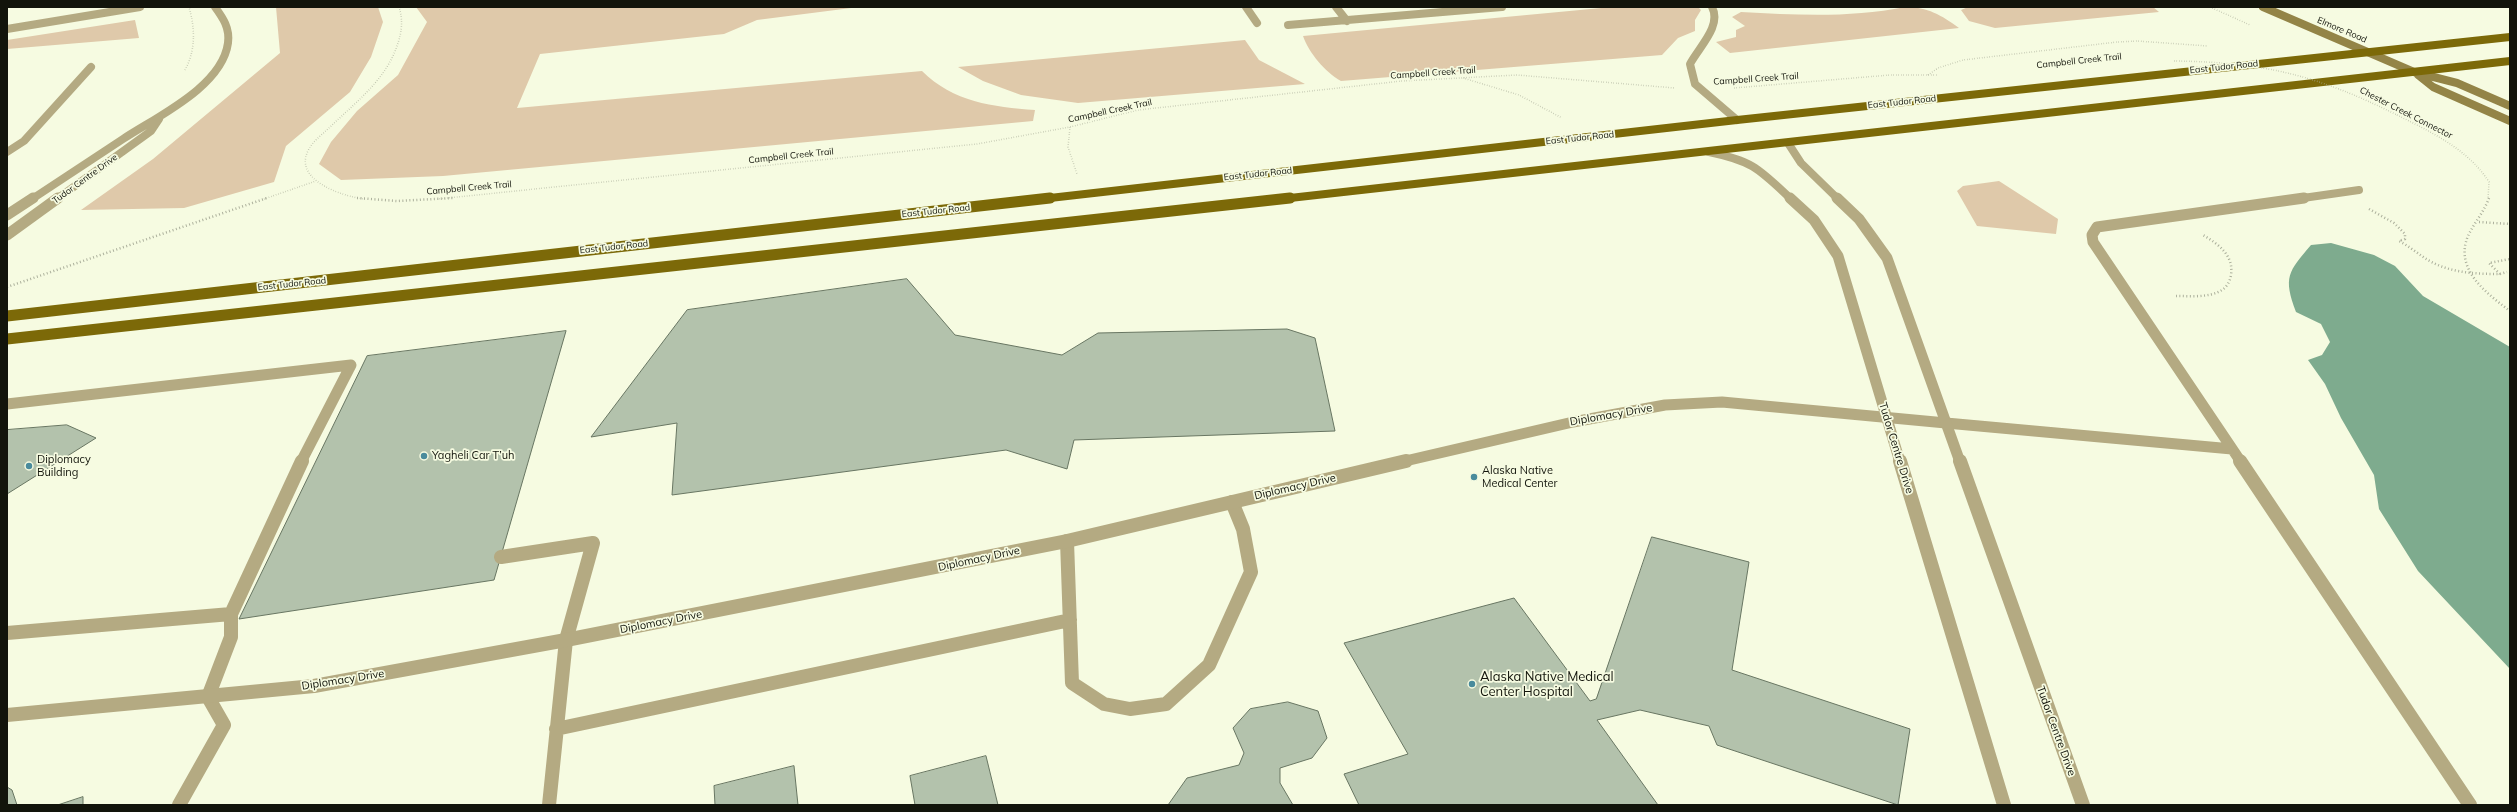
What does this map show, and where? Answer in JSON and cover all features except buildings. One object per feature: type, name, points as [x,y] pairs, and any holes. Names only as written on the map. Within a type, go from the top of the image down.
[{"type":"main road","name":"Elmore Road","points":[[2263,7],[2414,72],[2457,83],[2510,106]]},
{"type":"main road","name":"East Tudor Road","points":[[7,316],[1737,120],[2510,38]]},
{"type":"main road","points":[[7,339],[1709,152],[2510,61]]},
{"type":"main road","name":"Elmore Road","points":[[2414,72],[2433,87],[2510,121]]},
{"type":"street","points":[[7,29],[140,7]]},
{"type":"street","name":"Tudor Centre Drive","points":[[7,215],[141,127],[158,119],[192,95],[214,70],[227,48],[228,28],[215,7]]},
{"type":"street","points":[[1246,7],[1257,23]]},
{"type":"street","points":[[1336,7],[1347,21]]},
{"type":"street","points":[[1288,25],[1502,7]]},
{"type":"street","points":[[1712,7],[1715,16],[1714,29],[1700,44],[1690,64],[1695,84],[1737,120]]},
{"type":"street","points":[[7,152],[24,141],[91,67]]},
{"type":"street","name":"Tudor Centre Drive","points":[[7,234],[151,131],[158,119]]},
{"type":"street","name":"Tudor Centre Drive","points":[[1788,143],[1801,163],[1858,219],[1887,258],[2083,805]]},
{"type":"street","name":"Tudor Centre Drive","points":[[1709,152],[1738,158],[1755,166],[1814,220],[1838,256],[2004,805]]},
{"type":"street","points":[[2359,190],[2097,227],[2092,235],[2093,242],[2470,805]]},
{"type":"street","points":[[7,404],[351,365],[316,431],[231,614],[231,637],[208,697],[224,725],[179,805]]},
{"type":"street","name":"Diplomacy Drive","points":[[7,715],[314,686],[566,640],[1067,541],[1572,422],[1665,405],[1722,402],[1887,419],[2232,449]]},
{"type":"street","points":[[1067,541],[1072,683],[1104,704],[1130,710],[1166,704],[1209,665],[1251,572],[1243,529],[1232,502]]},
{"type":"street","points":[[501,557],[593,543],[566,640],[549,805]]},
{"type":"street","points":[[7,632],[231,614]]},
{"type":"street","points":[[556,729],[1070,620]]},
{"type":"path","points":[[7,287],[316,181],[309,172],[305,163],[308,150],[319,137],[372,88],[389,66],[398,45],[402,28],[399,7]]},
{"type":"path","points":[[1928,75],[1938,68],[1964,60],[2117,42],[2137,41],[2214,47]]},
{"type":"path","name":"Chester Creek Connector","points":[[2167,61],[2236,63],[2307,77],[2351,93],[2442,138],[2474,162],[2490,184],[2490,194],[2479,222],[2468,237],[2462,253],[2470,274],[2483,288],[2510,311]]},
{"type":"path","name":"Campbell Creek Trail","points":[[316,181],[333,190],[372,200],[451,198],[977,144],[1070,127],[1138,110],[1172,105],[1402,81],[1517,75],[1700,89],[1780,86],[1890,75],[1943,75]]},
{"type":"path","points":[[1070,127],[1068,147],[1077,175]]},
{"type":"path","points":[[2338,193],[2394,223],[2405,234],[2405,239],[2399,241],[2427,259],[2450,269],[2470,274],[2500,274],[2507,272]]},
{"type":"path","points":[[2479,222],[2510,224]]},
{"type":"path","points":[[2176,296],[2202,296],[2221,290],[2230,282],[2233,268],[2228,254],[2202,235]]},
{"type":"path","points":[[2500,274],[2489,263],[2510,259]]},
{"type":"shaded area","points":[[276,7],[378,7],[383,22],[371,57],[350,92],[286,146],[274,182],[184,208],[81,210],[153,159],[280,53]]},
{"type":"shaded area","points":[[416,7],[859,7],[757,20],[724,34],[540,54],[517,108],[922,71],[947,90],[974,101],[989,105],[1035,110],[1033,121],[443,176],[341,180],[319,164],[331,142],[357,111],[398,75],[427,22]]},
{"type":"shaded area","points":[[1612,7],[1698,7],[1701,10],[1695,20],[1695,31],[1678,38],[1662,55],[1341,81],[1329,73],[1318,62],[1309,49],[1303,36]]},
{"type":"shaded area","points":[[1905,7],[1927,10],[1946,19],[1959,28],[1730,53],[1716,42],[1736,37],[1736,30],[1745,26],[1732,17],[1741,12],[1824,15],[1864,13]]},
{"type":"shaded area","points":[[1968,7],[2153,7],[2159,12],[1995,28],[1969,21],[1961,10]]},
{"type":"shaded area","points":[[135,20],[139,38],[7,49],[7,40]]},
{"type":"shaded area","points":[[1245,40],[1259,60],[1305,84],[1078,103],[1021,95],[983,81],[958,67]]},
{"type":"shaded area","points":[[1999,181],[2058,219],[2056,234],[1977,226],[1957,191],[1963,186]]},
{"type":"shaded area","points":[[2331,243],[2374,255],[2395,266],[2423,296],[2510,347],[2510,669],[2418,571],[2379,509],[2374,475],[2341,418],[2325,384],[2308,360],[2322,355],[2330,342],[2321,324],[2296,312],[2290,291],[2290,276],[2297,262],[2311,245]]},
{"type":"place","name":"Yagheli Car T’uh","points":[[424,456]]},
{"type":"place","name":"Diplomacy Building","points":[[29,466]]},
{"type":"place","name":"Alaska Native Medical Center","points":[[1474,477]]},
{"type":"place","name":"Alaska Native Medical Center Hospital","points":[[1472,684]]}]
